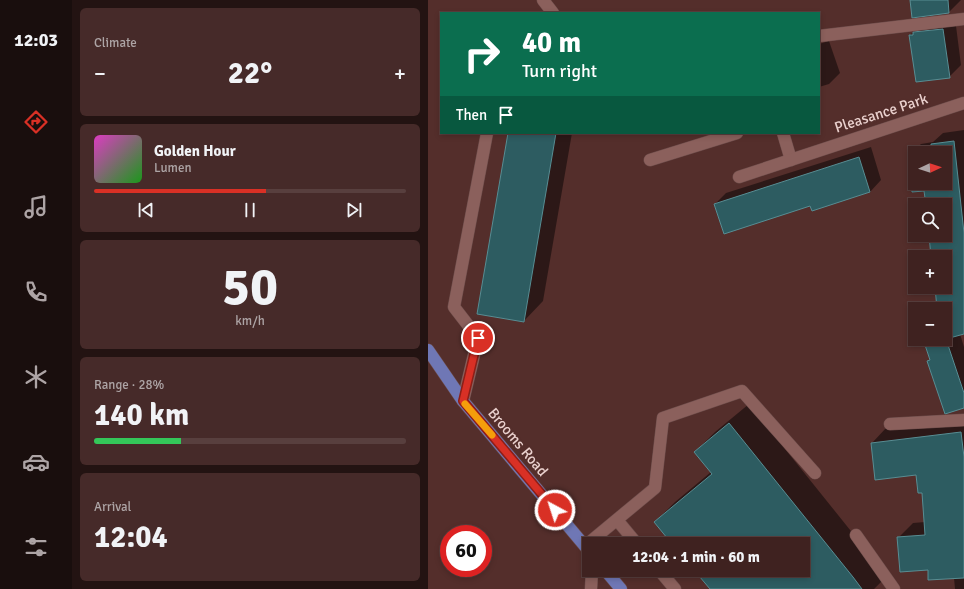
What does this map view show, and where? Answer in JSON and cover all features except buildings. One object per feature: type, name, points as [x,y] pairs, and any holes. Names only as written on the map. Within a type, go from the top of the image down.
[{"type":"main road","name":"Brooms Road","points":[[428,350],[463,401],[582,543]]},
{"type":"main road","points":[[611,577],[622,589]]},
{"type":"street","points":[[543,0],[552,12]]},
{"type":"street","points":[[820,36],[964,19]]},
{"type":"street","name":"Pleasance Park","points":[[739,177],[964,103]]},
{"type":"street","points":[[463,401],[478,338],[454,307],[488,134]]},
{"type":"street","points":[[650,160],[734,134]]},
{"type":"street","points":[[783,134],[791,160]]},
{"type":"street","points":[[599,537],[655,488],[663,418],[742,391],[815,473]]},
{"type":"street","points":[[890,424],[964,420]]},
{"type":"street","points":[[617,520],[631,537]]},
{"type":"street","points":[[856,535],[894,589]]},
{"type":"street","points":[[591,589],[592,577]]},
{"type":"street","points":[[665,577],[675,589]]},
{"type":"slow traffic","points":[[465,404],[492,435]]},
{"type":"route","points":[[478,338],[463,401],[555,510]]}]
